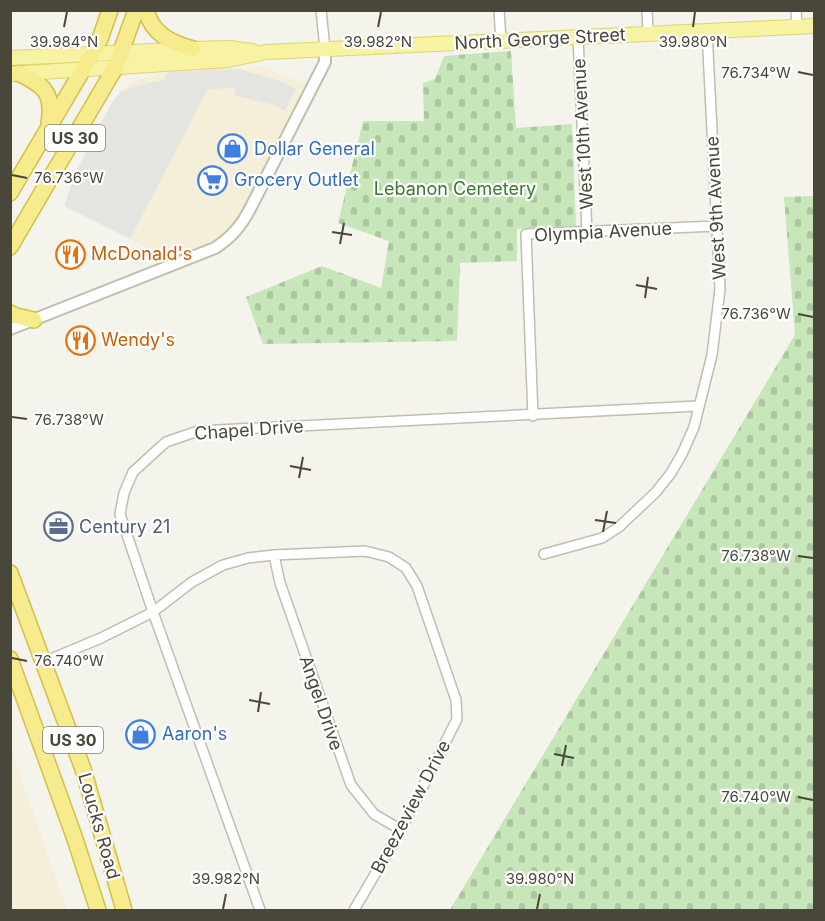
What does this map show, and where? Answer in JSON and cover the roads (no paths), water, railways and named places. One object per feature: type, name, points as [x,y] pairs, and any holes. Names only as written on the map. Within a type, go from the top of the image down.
[{"type":"highway","name":"US 30","points":[[10,193],[92,54],[110,10]]},
{"type":"highway","name":"US 30","points":[[10,247],[115,68],[136,10]]},
{"type":"highway","points":[[146,10],[149,20],[172,43],[193,49]]},
{"type":"highway","points":[[14,74],[36,81],[46,90],[51,108],[49,126]]},
{"type":"highway","points":[[10,313],[34,320]]},
{"type":"highway","name":"Loucks Road","points":[[10,573],[83,769],[124,910]]},
{"type":"highway","name":"Loucks Road","points":[[10,659],[98,910]]},
{"type":"main road","name":"North George Street","points":[[14,74],[228,60],[266,52],[814,26]]},
{"type":"main road","name":"North George Street","points":[[10,58],[230,48],[266,52]]},
{"type":"street","points":[[10,329],[215,248],[229,239],[241,226],[325,62],[321,10]]},
{"type":"street","points":[[499,10],[501,41]]},
{"type":"street","points":[[647,10],[648,33]]},
{"type":"street","points":[[796,10],[797,27]]},
{"type":"street","name":"West 9th Avenue","points":[[544,554],[602,538],[619,528],[656,492],[682,454],[694,427],[712,355],[719,305],[707,31]]},
{"type":"street","name":"West 10th Avenue","points":[[578,37],[587,232]]},
{"type":"street","name":"Olympia Avenue","points":[[533,416],[526,234],[717,226]]},
{"type":"street","name":"Chapel Drive","points":[[260,910],[120,514],[124,493],[133,472],[166,442],[198,431],[698,406]]},
{"type":"street","name":"Breezeview Drive","points":[[274,555],[365,551],[389,557],[406,568],[417,586],[456,700],[457,719],[401,830],[354,910]]},
{"type":"street","points":[[44,662],[102,638],[153,612],[192,582],[223,565],[248,558],[274,555]]},
{"type":"street","name":"Angel Drive","points":[[274,555],[283,594],[351,785],[374,814],[401,830]]},
{"type":"place","name":"Dollar General","points":[[233,149]]},
{"type":"place","name":"Grocery Outlet","points":[[213,180]]},
{"type":"place","name":"McDonald's","points":[[70,254]]},
{"type":"place","name":"Wendy's","points":[[80,340]]},
{"type":"place","name":"Century 21","points":[[58,527]]},
{"type":"place","name":"Aaron's","points":[[141,734]]},
{"type":"park label","name":"Lebanon Cemetery","points":[[455,189]]}]
